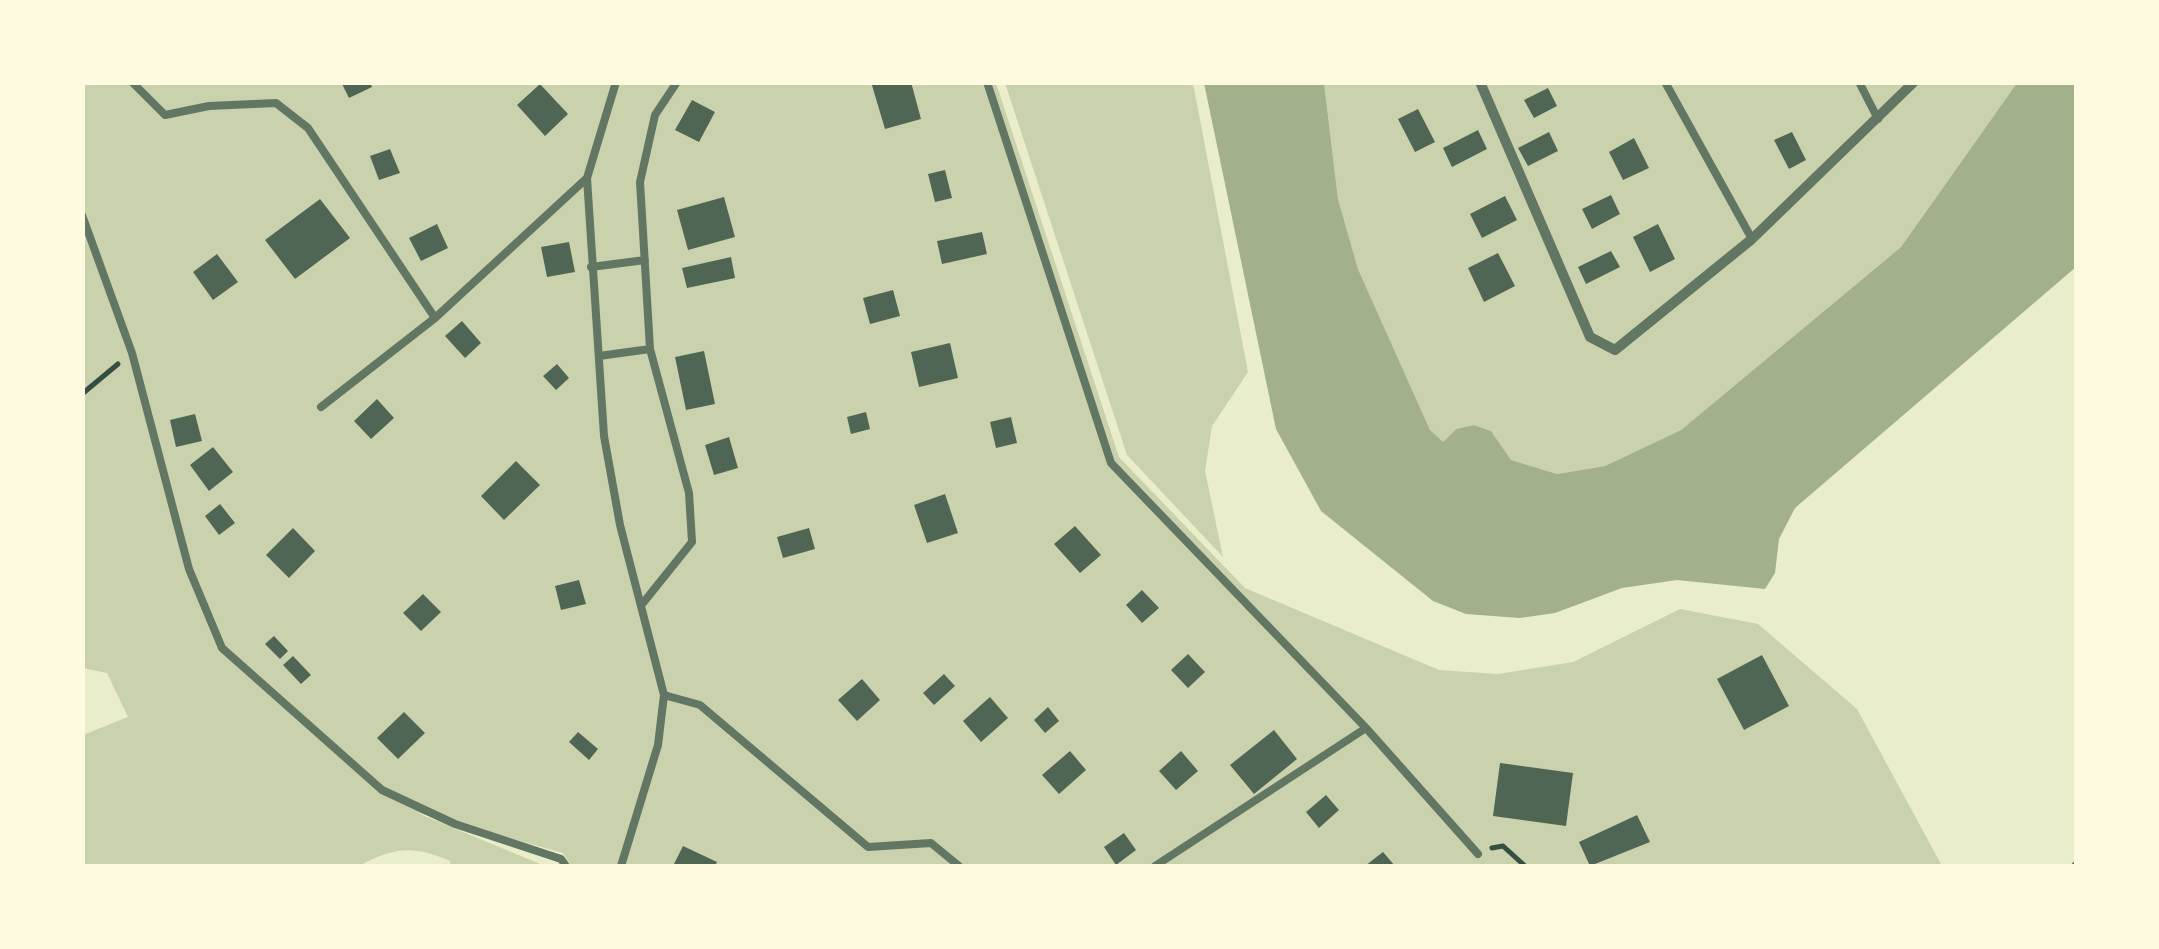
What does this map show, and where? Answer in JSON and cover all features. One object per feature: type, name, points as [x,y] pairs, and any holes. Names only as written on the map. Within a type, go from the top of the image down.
[{"type":"street","points":[[1480,82],[1590,337],[1614,350],[1752,240],[1914,82]]},
{"type":"lane","points":[[132,82],[165,114],[210,106],[276,103],[308,128],[436,318]]},
{"type":"lane","points":[[616,82],[587,178],[604,436],[616,507],[664,695],[658,745],[621,866]]},
{"type":"lane","points":[[643,603],[692,542],[689,493],[650,349],[640,182],[655,115],[677,82]]},
{"type":"lane","points":[[987,82],[1111,463],[1366,728],[1478,854]]},
{"type":"lane","points":[[1665,82],[1752,240]]},
{"type":"lane","points":[[1859,82],[1878,119]]},
{"type":"lane","points":[[321,408],[436,318],[587,178]]},
{"type":"lane","points":[[82,215],[132,353],[189,569],[222,648],[382,790],[455,824],[562,858],[566,866]]},
{"type":"lane","points":[[592,267],[645,260]]},
{"type":"lane","points":[[599,356],[650,349]]},
{"type":"lane","points":[[664,695],[700,705],[868,848],[931,844],[959,866]]},
{"type":"lane","points":[[1155,866],[1366,728]]},
{"type":"path","points":[[82,394],[132,353]]},
{"type":"path","points":[[1478,854],[1503,846],[1525,866]]},
{"type":"shaded area","points":[[82,83],[996,83],[1119,457],[1245,588],[1439,670],[1498,674],[1573,662],[1680,609],[1758,624],[1857,709],[1942,866],[571,866],[563,853],[415,812],[545,866],[450,866],[450,861],[437,856],[404,850],[359,866],[83,866],[83,735],[128,717],[107,673],[83,668]]},
{"type":"shaded area","points":[[1005,83],[1193,83],[1248,372],[1212,426],[1205,471],[1223,557],[1127,455]]},
{"type":"shaded area","points":[[1204,83],[1324,83],[1338,199],[1358,269],[1430,430],[1443,442],[1456,429],[1474,425],[1491,431],[1511,460],[1557,474],[1605,466],[1681,430],[1901,247],[2017,83],[2076,83],[2076,267],[1795,508],[1779,539],[1775,573],[1765,589],[1677,580],[1622,588],[1555,613],[1520,618],[1466,614],[1433,601],[1321,511],[1276,429]]},
{"type":"shaded area","points":[[1324,83],[2017,83],[1901,247],[1681,430],[1605,466],[1557,474],[1511,460],[1491,431],[1474,425],[1456,429],[1442,443],[1430,430],[1358,269],[1338,199]]},
{"type":"building","points":[[341,82],[370,82],[372,87],[349,98]]},
{"type":"building","points":[[871,82],[911,82],[921,119],[885,129]]},
{"type":"building","points":[[540,84],[568,114],[545,136],[517,105]]},
{"type":"building","points":[[1548,88],[1557,106],[1534,118],[1524,100]]},
{"type":"building","points":[[692,100],[715,112],[699,142],[675,130]]},
{"type":"building","points":[[1418,109],[1435,142],[1415,152],[1398,119]]},
{"type":"building","points":[[1478,130],[1487,149],[1452,167],[1443,148]]},
{"type":"building","points":[[1549,132],[1558,151],[1528,166],[1518,148]]},
{"type":"building","points":[[1792,132],[1806,160],[1789,169],[1774,140]]},
{"type":"building","points":[[1634,138],[1649,168],[1623,180],[1609,152]]},
{"type":"building","points":[[390,149],[400,173],[379,180],[370,156]]},
{"type":"building","points":[[945,170],[952,198],[935,202],[928,174]]},
{"type":"building","points":[[1611,195],[1620,214],[1592,229],[1582,209]]},
{"type":"building","points":[[1505,196],[1517,220],[1482,238],[1470,214]]},
{"type":"building","points":[[724,197],[735,237],[688,250],[677,210]]},
{"type":"building","points":[[320,199],[350,238],[295,279],[265,240]]},
{"type":"building","points":[[437,224],[448,248],[421,261],[409,238]]},
{"type":"building","points":[[1658,224],[1675,259],[1650,272],[1633,237]]},
{"type":"building","points":[[982,232],[987,254],[942,264],[937,241]]},
{"type":"building","points":[[569,242],[575,272],[547,277],[541,247]]},
{"type":"building","points":[[1611,251],[1620,267],[1586,284],[1578,267]]},
{"type":"building","points":[[1498,253],[1515,286],[1484,302],[1468,268]]},
{"type":"building","points":[[217,254],[238,282],[213,300],[193,272]]},
{"type":"building","points":[[731,257],[735,278],[687,288],[682,268]]},
{"type":"building","points":[[893,290],[900,316],[870,324],[863,298]]},
{"type":"building","points":[[462,321],[481,343],[465,358],[445,336]]},
{"type":"building","points":[[950,343],[958,378],[919,387],[911,352]]},
{"type":"building","points":[[704,351],[715,404],[686,410],[675,357]]},
{"type":"building","points":[[557,364],[569,378],[556,390],[543,376]]},
{"type":"building","points":[[377,399],[394,418],[371,439],[354,421]]},
{"type":"building","points":[[866,412],[870,429],[851,434],[847,417]]},
{"type":"building","points":[[195,414],[202,441],[176,447],[170,420]]},
{"type":"building","points":[[1011,417],[1017,443],[996,448],[990,422]]},
{"type":"building","points":[[729,437],[738,468],[714,475],[705,445]]},
{"type":"building","points":[[213,447],[233,472],[209,491],[190,465]]},
{"type":"building","points":[[516,461],[540,485],[504,520],[481,496]]},
{"type":"building","points":[[945,494],[958,533],[927,543],[914,505]]},
{"type":"building","points":[[220,504],[235,523],[219,535],[205,516]]},
{"type":"building","points":[[1075,526],[1101,555],[1080,573],[1054,544]]},
{"type":"building","points":[[293,528],[315,551],[289,578],[266,555]]},
{"type":"building","points":[[809,528],[815,549],[783,558],[777,537]]},
{"type":"building","points":[[579,580],[586,604],[561,610],[555,586]]},
{"type":"building","points":[[1142,590],[1159,608],[1142,623],[1126,605]]},
{"type":"building","points":[[423,594],[441,612],[421,631],[403,613]]},
{"type":"building","points":[[274,636],[288,651],[280,659],[265,644]]},
{"type":"building","points":[[1188,654],[1205,672],[1188,688],[1171,670]]},
{"type":"building","points":[[1762,655],[1789,706],[1744,730],[1717,679]]},
{"type":"building","points":[[293,656],[311,675],[301,684],[283,665]]},
{"type":"building","points":[[944,674],[955,686],[934,705],[923,693]]},
{"type":"building","points":[[862,679],[880,700],[857,721],[838,700]]},
{"type":"building","points":[[990,697],[1008,718],[981,742],[963,721]]},
{"type":"building","points":[[1048,707],[1059,721],[1045,733],[1034,720]]},
{"type":"building","points":[[404,712],[425,733],[398,759],[377,738]]},
{"type":"building","points":[[1274,730],[1297,759],[1254,794],[1230,765]]},
{"type":"building","points":[[578,732],[598,749],[589,760],[569,742]]},
{"type":"building","points":[[1070,751],[1086,770],[1059,794],[1042,775]]},
{"type":"building","points":[[1181,751],[1198,771],[1176,790],[1159,771]]},
{"type":"building","points":[[1500,763],[1573,773],[1566,826],[1493,816]]},
{"type":"building","points":[[1326,795],[1339,810],[1319,828],[1306,812]]},
{"type":"building","points":[[1637,815],[1650,842],[1590,866],[1579,842]]},
{"type":"building","points":[[1124,833],[1136,850],[1116,865],[1104,847]]},
{"type":"building","points":[[683,846],[717,862],[715,866],[673,866]]},
{"type":"building","points":[[1383,852],[1395,866],[1365,866]]}]
